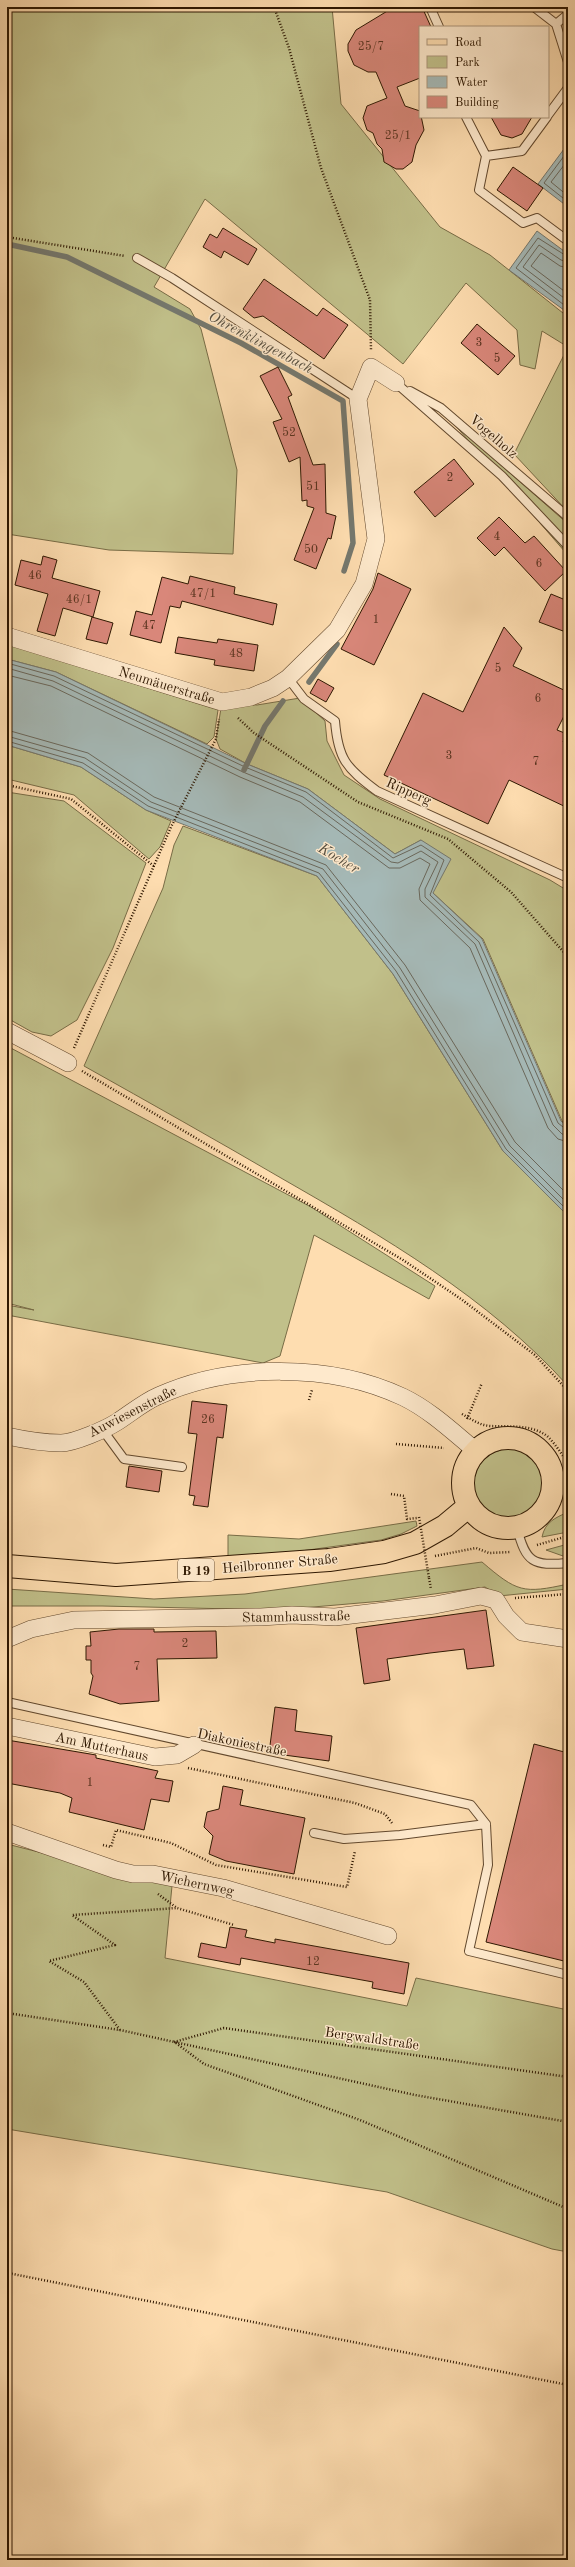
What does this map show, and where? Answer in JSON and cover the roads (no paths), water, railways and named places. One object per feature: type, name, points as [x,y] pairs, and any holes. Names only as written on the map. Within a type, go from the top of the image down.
[{"type":"main road","points":[[504,1437],[521,1439],[536,1446],[550,1463],[561,1487],[541,1516],[532,1522],[517,1528],[499,1528],[482,1521],[468,1506],[463,1489],[464,1473],[476,1451],[489,1441],[504,1437]]},
{"type":"main road","name":"Heilbronner Straße","points":[[7,1566],[116,1575],[329,1560],[384,1552],[415,1543],[445,1526],[468,1506]]},
{"type":"street","name":"Neumäuerstraße","points":[[7,636],[222,702],[251,697],[273,688],[288,678],[337,630],[364,584],[376,539],[358,399],[371,366],[396,383]]},
{"type":"street","points":[[7,1031],[68,1063]]},
{"type":"street","name":"Auwiesenstraße","points":[[7,1436],[63,1443],[115,1423],[157,1396],[198,1380],[231,1374],[304,1372],[362,1381],[403,1397],[437,1419],[476,1451]]},
{"type":"street","name":"Stammhausstraße","points":[[7,1639],[31,1629],[74,1620],[261,1618],[292,1615],[336,1617],[435,1605],[481,1596],[496,1600],[506,1616],[522,1632],[568,1639]]},
{"type":"street","name":"Am Mutterhaus","points":[[7,1726],[155,1757],[177,1755],[194,1745]]},
{"type":"street","name":"Wichernweg","points":[[7,1832],[116,1870],[133,1874],[153,1874],[223,1888],[388,1936]]},
{"type":"lane","points":[[430,7],[439,26]]},
{"type":"lane","points":[[534,7],[556,24],[568,62]]},
{"type":"lane","points":[[556,24],[568,14]]},
{"type":"lane","points":[[549,113],[568,88]]},
{"type":"lane","points":[[467,118],[486,156],[479,190],[523,223],[537,218],[568,241]]},
{"type":"lane","points":[[486,156],[522,151],[546,118]]},
{"type":"lane","points":[[137,258],[358,399]]},
{"type":"lane","points":[[396,383],[502,476],[568,546]]},
{"type":"lane","name":"Vogelholz","points":[[396,383],[441,408],[568,517]]},
{"type":"lane","name":"Ripperg","points":[[288,678],[304,699],[335,720],[337,747],[354,774],[377,791],[568,878]]},
{"type":"lane","points":[[102,1428],[124,1459],[182,1467]]},
{"type":"lane","points":[[517,1528],[523,1551],[544,1565],[568,1563]]},
{"type":"lane","name":"Diakoniestraße","points":[[7,1702],[194,1745],[471,1805],[486,1824]]},
{"type":"lane","points":[[314,1833],[344,1839],[400,1835],[486,1824],[488,1865],[469,1951],[568,1975]]},
{"type":"water","points":[[564,149],[568,152],[568,207],[538,184]]},
{"type":"water","points":[[537,231],[568,254],[568,313],[509,270]]},
{"type":"water","name":"Kocher","points":[[7,659],[56,672],[247,764],[308,789],[395,854],[421,840],[451,859],[433,893],[482,939],[561,1121],[568,1128],[568,1216],[503,1151],[393,974],[317,876],[146,810],[81,767],[7,745]]},
{"type":"waterway","name":"Ohrenklingenbach","points":[[7,244],[67,257],[241,343],[343,401],[353,543],[344,571]]},
{"type":"waterway","name":"Ohrenklingenbach","points":[[309,682],[337,644]]},
{"type":"waterway","name":"Ohrenklingenbach","points":[[244,770],[265,726],[283,701]]}]
